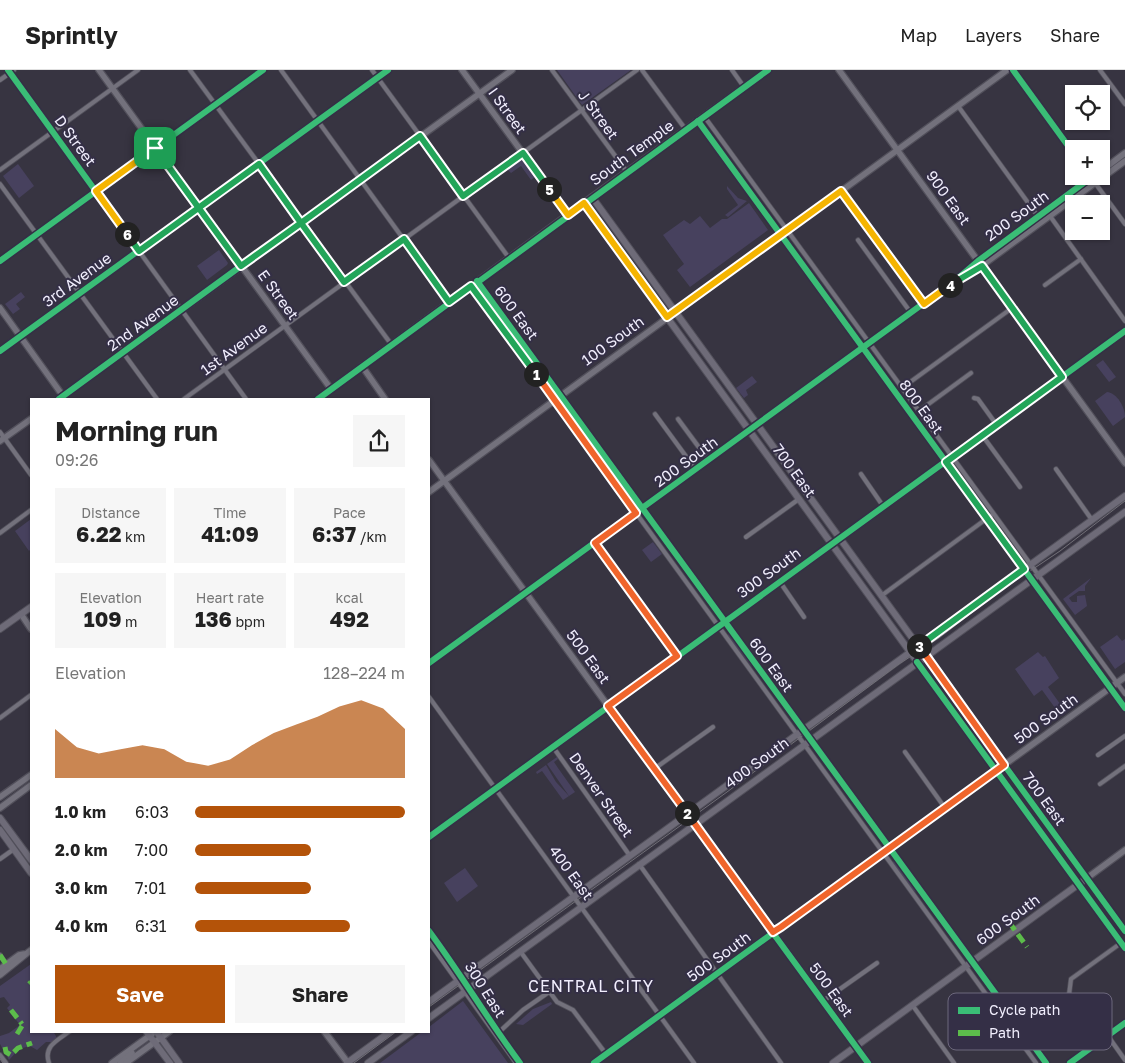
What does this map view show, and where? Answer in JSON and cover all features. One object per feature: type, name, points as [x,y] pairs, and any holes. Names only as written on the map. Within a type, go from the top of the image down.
[{"type":"main road","name":"South Temple","points":[[319,398],[592,197]]},
{"type":"main road","name":"700 East","points":[[592,197],[1125,931]]},
{"type":"main road","name":"700 East","points":[[584,203],[1124,946]]},
{"type":"main road","name":"400 South","points":[[430,1001],[1125,496]]},
{"type":"main road","name":"400 South","points":[[430,1017],[1125,512]]},
{"type":"main road","points":[[0,629],[30,608]]},
{"type":"main road","name":"500 South","points":[[594,1063],[1004,765]]},
{"type":"main road","points":[[0,818],[30,859]]},
{"type":"main road","points":[[0,830],[30,872]]},
{"type":"main road","name":"600 South","points":[[833,1063],[1087,878]]},
{"type":"main road","points":[[347,1063],[388,1033]]},
{"type":"main road","points":[[368,1063],[409,1033]]},
{"type":"main road","points":[[153,1034],[161,1038],[179,1063]]},
{"type":"main road","points":[[153,1034],[170,1063]]},
{"type":"street","name":"E Street","points":[[99,70],[331,389]]},
{"type":"street","points":[[0,170],[138,70]]},
{"type":"street","points":[[190,70],[391,344]]},
{"type":"street","points":[[0,261],[263,70]]},
{"type":"street","points":[[281,70],[449,302]]},
{"type":"street","points":[[372,70],[509,258]]},
{"type":"street","name":"3rd Avenue","points":[[0,350],[388,70]]},
{"type":"street","name":"I Street","points":[[462,70],[568,215]]},
{"type":"street","name":"2nd Avenue","points":[[63,398],[123,352],[512,70]]},
{"type":"street","name":"J Street","points":[[552,70],[626,172]]},
{"type":"street","name":"1st Avenue","points":[[185,398],[637,70]]},
{"type":"street","points":[[642,70],[686,130]]},
{"type":"street","points":[[732,70],[744,87]]},
{"type":"street","name":"South Temple","points":[[592,197],[768,70]]},
{"type":"street","name":"900 East","points":[[839,70],[1125,463]]},
{"type":"street","name":"100 South","points":[[430,491],[1007,70]]},
{"type":"street","points":[[1013,70],[1065,142]]},
{"type":"street","points":[[1100,70],[1125,104]]},
{"type":"street","points":[[0,80],[11,71]]},
{"type":"street","name":"D Street","points":[[11,71],[245,398]]},
{"type":"street","points":[[958,106],[1040,219]]},
{"type":"street","name":"800 East","points":[[704,116],[1125,694]]},
{"type":"street","name":"800 East","points":[[698,121],[1125,708]]},
{"type":"street","points":[[1110,165],[1125,154]]},
{"type":"street","points":[[727,161],[733,157]]},
{"type":"street","name":"200 South","points":[[1110,169],[1125,161]]},
{"type":"street","points":[[0,184],[156,398]]},
{"type":"street","name":"200 South","points":[[430,662],[924,304],[1083,185]]},
{"type":"street","name":"200 South","points":[[1040,219],[1050,216],[1084,185]]},
{"type":"street","points":[[1097,185],[1125,224]]},
{"type":"street","points":[[751,194],[757,190]]},
{"type":"street","points":[[841,191],[924,304]]},
{"type":"street","points":[[1050,216],[1125,321]]},
{"type":"street","points":[[858,240],[911,313]]},
{"type":"street","points":[[1045,285],[1081,259]]},
{"type":"street","points":[[810,275],[816,270]]},
{"type":"street","name":"600 East","points":[[477,281],[695,583],[774,702],[831,768],[866,816],[917,899],[985,993]]},
{"type":"street","name":"600 East","points":[[471,286],[690,586],[780,698],[825,772],[860,821],[887,850],[923,895],[995,993]]},
{"type":"street","points":[[833,307],[839,303]]},
{"type":"street","points":[[0,308],[63,398]]},
{"type":"street","points":[[902,388],[1012,308]]},
{"type":"street","points":[[502,328],[508,324]]},
{"type":"street","name":"300 South","points":[[430,836],[1125,331]]},
{"type":"street","points":[[526,362],[532,357]]},
{"type":"street","points":[[362,366],[384,398]]},
{"type":"street","points":[[918,411],[970,373]]},
{"type":"street","points":[[892,388],[898,384]]},
{"type":"street","points":[[974,398],[978,399],[996,424]]},
{"type":"street","points":[[655,414],[696,470]]},
{"type":"street","points":[[916,421],[922,416]]},
{"type":"street","points":[[678,419],[708,461]]},
{"type":"street","points":[[2,440],[30,420]]},
{"type":"street","points":[[573,426],[579,422]]},
{"type":"street","points":[[0,432],[2,440],[30,474]]},
{"type":"street","points":[[582,438],[588,434]]},
{"type":"street","points":[[982,435],[1020,487]]},
{"type":"street","points":[[599,461],[604,457]]},
{"type":"street","name":"500 East","points":[[430,461],[868,1063]]},
{"type":"street","points":[[605,470],[611,466]]},
{"type":"street","points":[[1056,469],[1092,520]]},
{"type":"street","points":[[861,474],[883,506]]},
{"type":"street","points":[[968,493],[975,488]]},
{"type":"street","points":[[746,537],[799,499]]},
{"type":"street","points":[[0,533],[30,511]]},
{"type":"street","points":[[881,596],[993,514]]},
{"type":"street","points":[[1005,543],[1011,538]]},
{"type":"street","points":[[595,543],[677,656]]},
{"type":"street","points":[[665,552],[670,549]]},
{"type":"street","points":[[779,582],[804,617]]},
{"type":"street","points":[[690,586],[695,583]]},
{"type":"street","points":[[1058,616],[1064,611]]},
{"type":"street","points":[[21,614],[30,628]]},
{"type":"street","points":[[1080,646],[1086,641]]},
{"type":"street","points":[[753,673],[758,669]]},
{"type":"street","name":"500 South","points":[[1004,765],[1125,676]]},
{"type":"street","points":[[0,718],[30,696]]},
{"type":"street","points":[[774,702],[780,698]]},
{"type":"street","name":"400 East","points":[[430,699],[694,1063]]},
{"type":"street","points":[[654,769],[713,727]]},
{"type":"street","points":[[1098,755],[1125,736]]},
{"type":"street","name":"Denver Street","points":[[552,747],[630,856]]},
{"type":"street","points":[[905,752],[945,808]]},
{"type":"street","points":[[1100,784],[1125,766]]},
{"type":"street","points":[[825,772],[831,768]]},
{"type":"street","points":[[0,797],[30,776]]},
{"type":"street","points":[[0,808],[30,786]]},
{"type":"street","points":[[843,797],[849,793]]},
{"type":"street","points":[[860,821],[866,816]]},
{"type":"street","points":[[0,860],[14,849]]},
{"type":"street","name":"600 South","points":[[1087,878],[1125,850]]},
{"type":"street","points":[[639,864],[781,1063]]},
{"type":"street","points":[[917,899],[923,895]]},
{"type":"street","points":[[936,925],[942,921]]},
{"type":"street","name":"300 East","points":[[430,933],[460,980],[520,1063]]},
{"type":"street","name":"300 East","points":[[430,943],[460,980],[516,1063]]},
{"type":"street","points":[[1070,993],[1071,979],[1124,946]]},
{"type":"street","points":[[0,972],[6,964],[19,955],[30,951]]},
{"type":"street","points":[[520,951],[549,992],[560,1005],[573,1010],[606,1054]]},
{"type":"street","points":[[0,972],[22,959],[24,954]]},
{"type":"street","points":[[0,955],[6,964]]},
{"type":"street","points":[[823,1001],[877,962]]},
{"type":"street","points":[[498,1033],[523,1010],[549,992]]},
{"type":"street","points":[[913,1006],[954,1063]]},
{"type":"street","points":[[1112,1033],[1125,1023]]},
{"type":"street","points":[[49,1063],[47,1054],[53,1044],[67,1033]]},
{"type":"street","points":[[161,1038],[167,1033]]},
{"type":"street","points":[[325,1033],[347,1063]]},
{"type":"street","points":[[112,1063],[153,1034]]},
{"type":"street","points":[[120,1063],[153,1034]]},
{"type":"street","points":[[126,1063],[153,1034]]},
{"type":"street","points":[[1112,1042],[1125,1060]]},
{"type":"street","name":"600 East","points":[[1027,1050],[1036,1063]]},
{"type":"street","name":"600 East","points":[[1037,1050],[1046,1063]]},
{"type":"street","points":[[1070,1063],[1088,1050]]},
{"type":"street","points":[[0,1055],[6,1063]]},
{"type":"shaded area","points":[[557,70],[631,70],[582,105]]},
{"type":"shaded area","points":[[521,159],[535,177],[531,180],[521,166],[511,173],[507,169]]},
{"type":"shaded area","points":[[18,164],[34,186],[19,198],[3,176]]},
{"type":"shaded area","points":[[727,186],[738,198],[747,201],[728,217],[725,215],[738,205],[727,189]]},
{"type":"shaded area","points":[[749,203],[768,230],[690,287],[677,270],[684,264],[663,235],[684,220],[690,224],[700,216],[710,228],[722,219],[727,219]]},
{"type":"shaded area","points":[[219,250],[228,263],[207,280],[197,266]]},
{"type":"shaded area","points":[[21,292],[25,297],[16,304],[20,309],[13,314],[5,304]]},
{"type":"shaded area","points":[[1103,360],[1116,377],[1109,382],[1096,365]]},
{"type":"shaded area","points":[[752,376],[757,382],[746,390],[748,395],[744,398],[736,388]]},
{"type":"shaded area","points":[[1107,392],[1117,398],[1125,413],[1125,417],[1113,426],[1095,401]]},
{"type":"shaded area","points":[[610,470],[634,501],[631,503],[609,472]]},
{"type":"shaded area","points":[[30,520],[29,551],[15,531]]},
{"type":"shaded area","points":[[653,542],[662,554],[651,562],[642,550]]},
{"type":"shaded area","points":[[1091,578],[1085,586],[1085,591],[1079,591],[1069,598],[1072,602],[1077,602],[1077,596],[1085,595],[1087,606],[1075,615],[1063,599]]},
{"type":"shaded area","points":[[729,633],[753,664],[752,667],[728,636]]},
{"type":"shaded area","points":[[1117,635],[1122,641],[1125,639],[1125,662],[1115,669],[1100,647]]},
{"type":"shaded area","points":[[1038,652],[1043,657],[1045,656],[1059,678],[1048,687],[1063,708],[1058,712],[1042,690],[1034,696],[1015,669]]},
{"type":"shaded area","points":[[557,757],[558,759],[554,762],[575,792],[569,796],[547,764]]},
{"type":"shaded area","points":[[546,765],[556,782],[569,796],[563,800],[542,771],[537,774],[536,772]]},
{"type":"shaded area","points":[[894,859],[917,889],[917,892],[914,891],[893,863]]},
{"type":"shaded area","points":[[465,868],[478,886],[457,902],[444,883]]},
{"type":"shaded area","points":[[30,965],[30,1033],[54,1033],[57,1038],[52,1042],[46,1042],[37,1050],[30,1046],[19,1049],[9,1060],[0,1044],[0,1036],[9,1033],[20,1025],[7,1008],[10,1005],[4,997],[0,998],[0,986]]},
{"type":"shaded area","points":[[463,1001],[508,1063],[380,1063],[420,1033],[430,1033],[430,1026]]},
{"type":"shaded area","points":[[551,1002],[552,1004],[523,1025],[516,1024],[533,1009]]},
{"type":"tram line","points":[[430,1006],[727,792],[899,664],[939,638],[1000,591],[1060,551],[1125,501]]},
{"type":"tram line","points":[[354,1063],[394,1033]]},
{"type":"tram line","points":[[0,1059],[3,1063]]},
{"type":"marked path","points":[[1009,922],[1027,947]]},
{"type":"marked path","points":[[0,955],[6,964]]},
{"type":"marked path","points":[[11,1010],[22,1024]]},
{"type":"marked path","points":[[17,1034],[22,1026]]},
{"type":"marked path","points":[[5,1047],[6,1052],[11,1055],[18,1048],[32,1043]]},
{"type":"cycle path","points":[[8,70],[139,251]]},
{"type":"cycle path","points":[[0,261],[263,70]]},
{"type":"cycle path","points":[[0,351],[388,70]]},
{"type":"cycle path","points":[[319,398],[768,70]]},
{"type":"cycle path","points":[[1013,70],[1065,142]]},
{"type":"cycle path","points":[[698,121],[1125,708]]},
{"type":"cycle path","points":[[430,662],[957,279],[978,261],[1081,185]]},
{"type":"cycle path","points":[[60,398],[241,266],[199,208]]},
{"type":"cycle path","points":[[477,281],[995,993]]},
{"type":"cycle path","points":[[430,836],[1125,331]]},
{"type":"cycle path","points":[[925,656],[1125,931]]},
{"type":"cycle path","points":[[917,662],[1125,948]]},
{"type":"cycle path","points":[[594,1063],[996,771]]},
{"type":"cycle path","points":[[430,932],[520,1063]]},
{"type":"cycle path","points":[[773,933],[868,1063]]},
{"type":"cycle path","points":[[1112,1032],[1125,1023]]},
{"type":"cycle path","points":[[1037,1050],[1046,1063]]},
{"type":"cycle path","points":[[1070,1063],[1088,1050]]},
{"type":"district","name":"CENTRAL CITY","points":[[591,986]]},
{"type":"route","points":[[155,148],[96,191],[139,251],[181,220],[199,208],[259,164],[301,223],[420,136],[463,196],[523,153],[568,215],[584,203],[667,317],[841,191],[924,304],[958,279],[982,266],[1062,377],[946,462],[1024,569],[918,646],[1004,765],[773,932],[608,706],[677,656],[595,543],[636,513],[471,286],[449,302],[404,239],[344,282],[301,223],[241,266],[237,262],[202,212],[199,208],[194,202],[155,148]]}]
